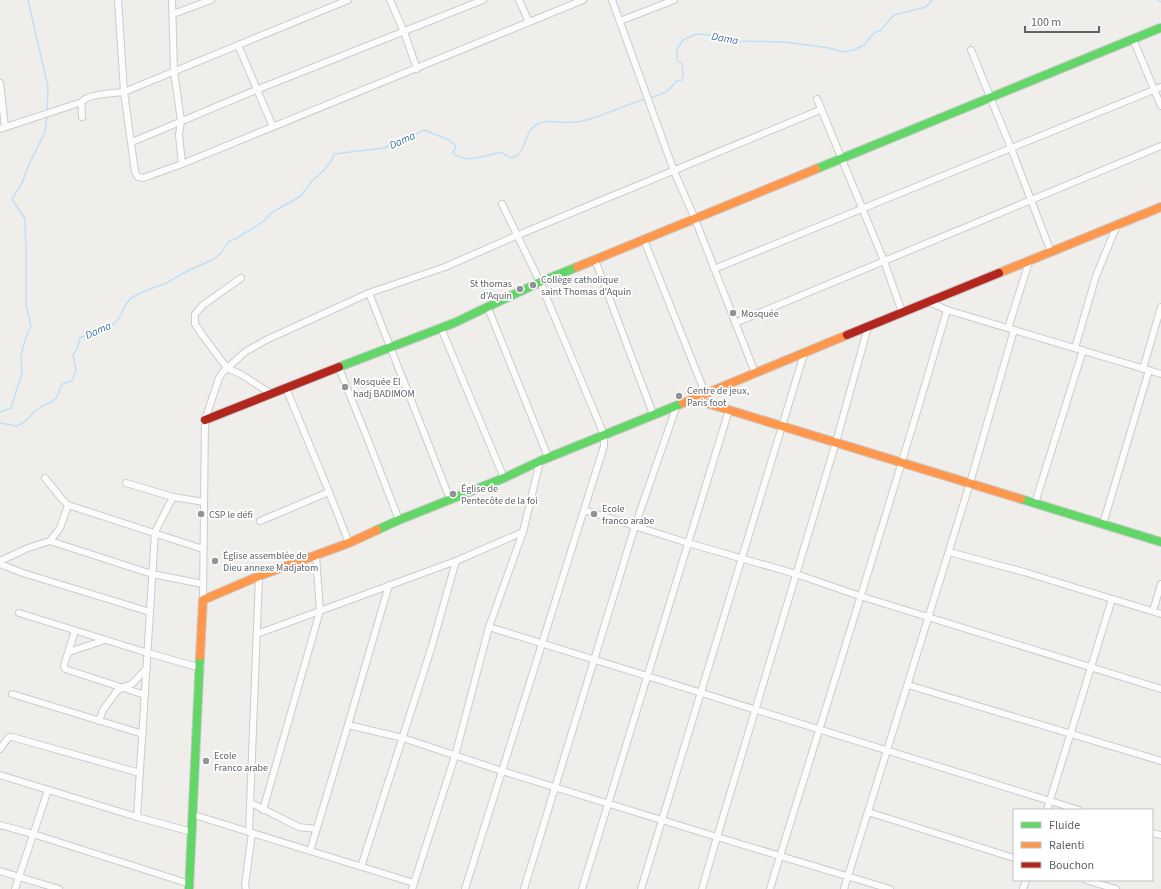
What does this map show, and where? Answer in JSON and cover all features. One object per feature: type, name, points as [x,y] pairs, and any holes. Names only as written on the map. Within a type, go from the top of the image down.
[{"type":"street","points":[[118,0],[124,92],[135,172],[138,177],[143,178],[182,164],[417,69],[583,0]]},
{"type":"street","points":[[172,0],[174,71],[181,121],[179,135],[182,164]]},
{"type":"street","points":[[172,14],[211,0]]},
{"type":"street","points":[[0,83],[2,128],[82,102],[85,98],[91,96],[124,92],[348,0]]},
{"type":"street","points":[[390,0],[404,32],[417,69]]},
{"type":"street","points":[[132,142],[256,90],[483,0]]},
{"type":"street","points":[[519,0],[529,22]]},
{"type":"street","points":[[612,0],[674,171],[695,219],[755,373]]},
{"type":"street","points":[[620,22],[674,0]]},
{"type":"street","points":[[205,420],[270,393],[441,328],[488,308],[540,282],[1160,28]]},
{"type":"street","points":[[1133,39],[1161,106]]},
{"type":"street","points":[[238,45],[273,127]]},
{"type":"street","points":[[971,50],[1051,252]]},
{"type":"street","points":[[714,269],[1161,87]]},
{"type":"street","points":[[817,99],[820,110],[884,261],[902,312]]},
{"type":"street","points":[[82,102],[82,117]]},
{"type":"street","points":[[0,825],[33,834],[189,886],[201,668],[205,420],[219,378],[227,368],[245,352],[266,340],[369,293],[445,267],[518,235],[820,110]]},
{"type":"street","points":[[735,323],[1161,146]]},
{"type":"street","points":[[465,889],[604,446],[604,435],[540,282],[502,204]]},
{"type":"street","points":[[203,600],[259,576],[349,543],[399,520],[504,478],[540,461],[653,414],[804,354],[902,312],[1029,262],[1161,207]]},
{"type":"street","points":[[1075,348],[1096,276],[1117,225]]},
{"type":"street","points":[[644,240],[705,393]]},
{"type":"street","points":[[595,260],[653,414]]},
{"type":"street","points":[[844,889],[970,483],[1029,262]]},
{"type":"street","points":[[241,278],[203,305],[195,314],[195,324],[227,368],[242,375],[270,393]]},
{"type":"street","points":[[369,293],[450,499]]},
{"type":"street","points":[[929,302],[947,310],[1161,374]]},
{"type":"street","points":[[1103,524],[1146,370],[1161,307]]},
{"type":"street","points":[[488,308],[548,458]]},
{"type":"street","points":[[770,889],[860,596],[903,463],[947,310]]},
{"type":"street","points":[[702,889],[836,442],[868,327]]},
{"type":"street","points":[[441,328],[504,478]]},
{"type":"street","points":[[1035,503],[1082,350]]},
{"type":"street","points":[[641,889],[781,425],[804,354]]},
{"type":"street","points":[[339,368],[399,520]]},
{"type":"street","points":[[286,388],[330,492],[349,543]]},
{"type":"street","points":[[693,399],[1161,542]]},
{"type":"street","points":[[524,889],[635,526],[677,405]]},
{"type":"street","points":[[582,889],[729,410]]},
{"type":"street","points":[[194,815],[361,867],[413,886],[455,756],[489,627],[523,532],[540,461]]},
{"type":"street","points":[[45,478],[68,505],[155,532],[203,549]]},
{"type":"street","points":[[126,483],[173,498],[204,502]]},
{"type":"street","points":[[260,521],[330,492]]},
{"type":"street","points":[[137,817],[155,532],[173,498]]},
{"type":"street","points":[[0,562],[28,548],[50,540],[62,524],[68,505]]},
{"type":"street","points":[[584,510],[688,543],[796,574],[860,596],[1161,689]]},
{"type":"street","points":[[257,634],[456,561],[523,532]]},
{"type":"street","points":[[50,540],[152,574],[203,584]]},
{"type":"street","points":[[949,552],[1024,572],[1161,614]]},
{"type":"street","points":[[263,810],[320,611],[316,556]]},
{"type":"street","points":[[361,867],[431,650],[456,561]]},
{"type":"street","points":[[0,562],[23,572],[150,612]]},
{"type":"street","points":[[246,889],[245,885],[251,833],[259,576]]},
{"type":"street","points":[[1153,611],[1161,584]]},
{"type":"street","points":[[310,851],[389,585]]},
{"type":"street","points":[[1047,809],[1112,599]]},
{"type":"street","points":[[19,613],[201,668]]},
{"type":"street","points":[[489,627],[1076,809]]},
{"type":"street","points":[[75,631],[64,665],[65,670],[145,695]]},
{"type":"street","points":[[69,652],[105,640]]},
{"type":"street","points":[[99,721],[102,710],[117,691],[122,687],[132,684],[147,668]]},
{"type":"street","points":[[908,685],[1161,760]]},
{"type":"street","points":[[12,694],[142,734]]},
{"type":"street","points":[[348,725],[403,738],[608,804],[890,889]]},
{"type":"street","points":[[0,749],[6,739],[12,737],[140,773]]},
{"type":"street","points":[[0,775],[137,817],[192,832]]},
{"type":"street","points":[[15,889],[48,790]]},
{"type":"street","points":[[251,803],[299,827],[316,829]]},
{"type":"street","points":[[868,812],[1013,858]]},
{"type":"street","points":[[0,871],[59,889]]},
{"type":"street","points":[[1089,881],[1116,889]]},
{"type":"waterway","points":[[28,0],[48,87],[47,112]]},
{"type":"waterway","name":"Dama","points":[[650,98],[665,92],[671,88],[676,81],[682,80],[682,64],[677,60],[677,49],[683,40],[696,34],[711,35],[734,41],[785,42],[829,48],[843,52],[854,50],[864,45],[875,32],[880,31],[894,15],[926,7],[932,0]]},
{"type":"waterway","name":"Dama","points":[[0,423],[17,426],[26,421],[42,406],[51,402],[57,397],[62,384],[72,381],[76,370],[73,355],[77,349],[80,338],[113,325],[119,319],[129,300],[133,297],[166,283],[188,270],[215,258],[222,252],[228,242],[255,227],[265,220],[271,213],[301,196],[312,181],[332,160],[334,154],[384,148],[424,130],[449,140],[456,146],[453,153],[458,157],[470,159],[502,152],[511,158],[518,155],[528,134],[536,125],[545,122],[576,122],[585,120],[646,99]]},
{"type":"waterway","points":[[0,412],[11,408],[22,373],[21,356],[25,340],[31,326],[26,304],[25,219],[12,199],[22,183],[30,162],[45,132],[47,116]]},
{"type":"traffic: fast","points":[[816,169],[1160,28]]},
{"type":"traffic: fast","points":[[339,367],[454,323],[540,282],[577,267]]},
{"type":"traffic: fast","points":[[377,530],[504,478],[540,461],[683,403]]},
{"type":"traffic: fast","points":[[1021,499],[1161,542]]},
{"type":"traffic: fast","points":[[189,889],[200,656]]},
{"type":"traffic: slow","points":[[577,267],[816,169]]},
{"type":"traffic: slow","points":[[999,273],[1161,207]]},
{"type":"traffic: slow","points":[[683,403],[847,335]]},
{"type":"traffic: slow","points":[[693,399],[1021,499]]},
{"type":"traffic: slow","points":[[200,656],[203,600],[259,576],[349,543],[377,530]]},
{"type":"traffic: jam","points":[[847,335],[999,273]]},
{"type":"traffic: jam","points":[[205,420],[339,367]]},
{"type":"place","name":"Collège catholique saint Thomas d'Aquin","points":[[533,285]]},
{"type":"place","name":"St thomas d'Aquin","points":[[520,289]]},
{"type":"place","name":"Mosquée","points":[[733,313]]},
{"type":"place","name":"Mosquée El hadj BADIMOM","points":[[345,387]]},
{"type":"place","name":"Centre de jeux, Paris foot","points":[[679,396]]},
{"type":"place","name":"Église de Pentecôte de la foi","points":[[453,494]]},
{"type":"place","name":"CSP le défi","points":[[201,514]]},
{"type":"place","name":"Ecole franco arabe","points":[[594,514]]},
{"type":"place","name":"Église assemblée de Dieu annexe Madjatom","points":[[215,561]]},
{"type":"place","name":"Ecole Franco arabe","points":[[206,761]]}]
